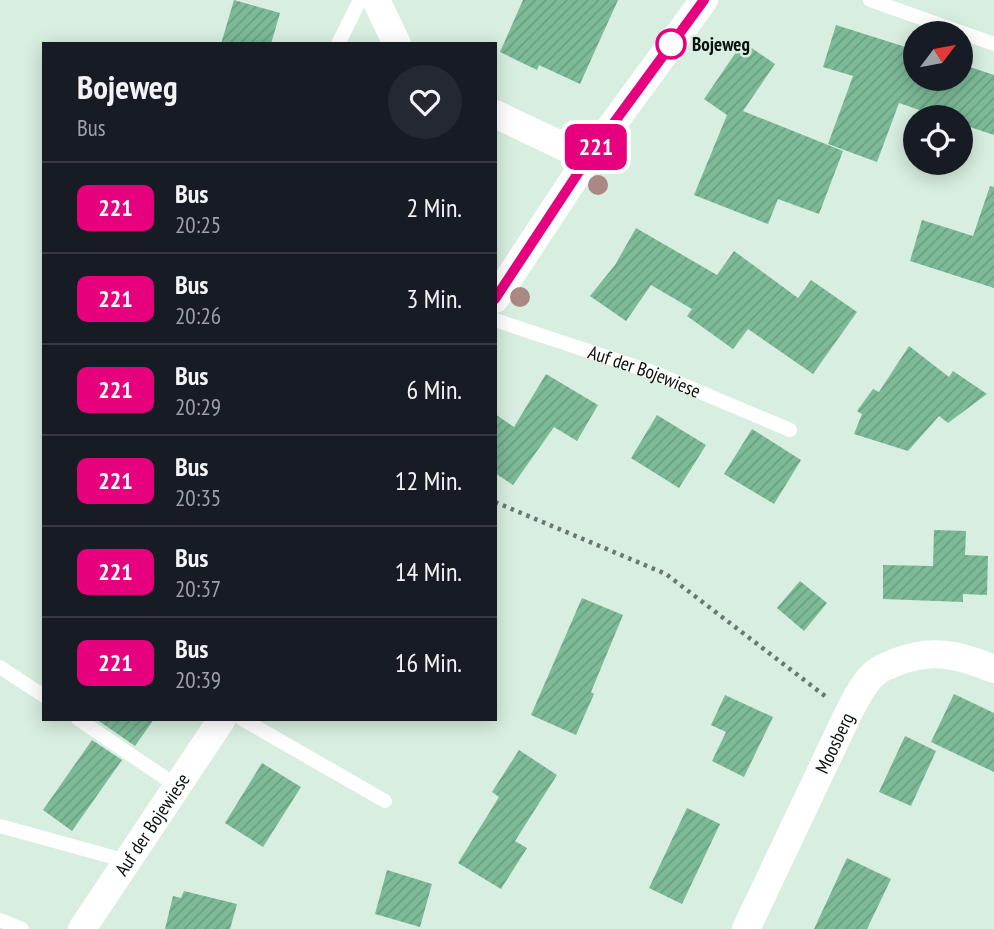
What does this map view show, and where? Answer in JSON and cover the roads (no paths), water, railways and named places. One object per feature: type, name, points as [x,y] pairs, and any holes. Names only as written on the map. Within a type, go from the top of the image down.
[{"type":"street","points":[[376,0],[396,42]]},
{"type":"street","points":[[497,296],[588,158],[704,0]]},
{"type":"street","points":[[497,115],[588,158]]},
{"type":"street","name":"Moosberg","points":[[746,929],[848,714],[861,691],[878,670],[920,654],[947,654],[994,670]]},
{"type":"street","name":"Auf der Bojewiese","points":[[82,929],[221,721]]},
{"type":"lane","points":[[339,42],[360,0]]},
{"type":"lane","points":[[870,0],[994,44]]},
{"type":"lane","name":"Auf der Bojewiese","points":[[497,321],[655,373],[790,430]]},
{"type":"lane","points":[[0,667],[42,695]]},
{"type":"lane","points":[[81,721],[177,786]]},
{"type":"lane","points":[[245,721],[385,801]]},
{"type":"lane","points":[[0,825],[127,861]]},
{"type":"lane","points":[[0,920],[22,929]]},
{"type":"place","name":"Bojeweg","points":[[671,44]]}]
